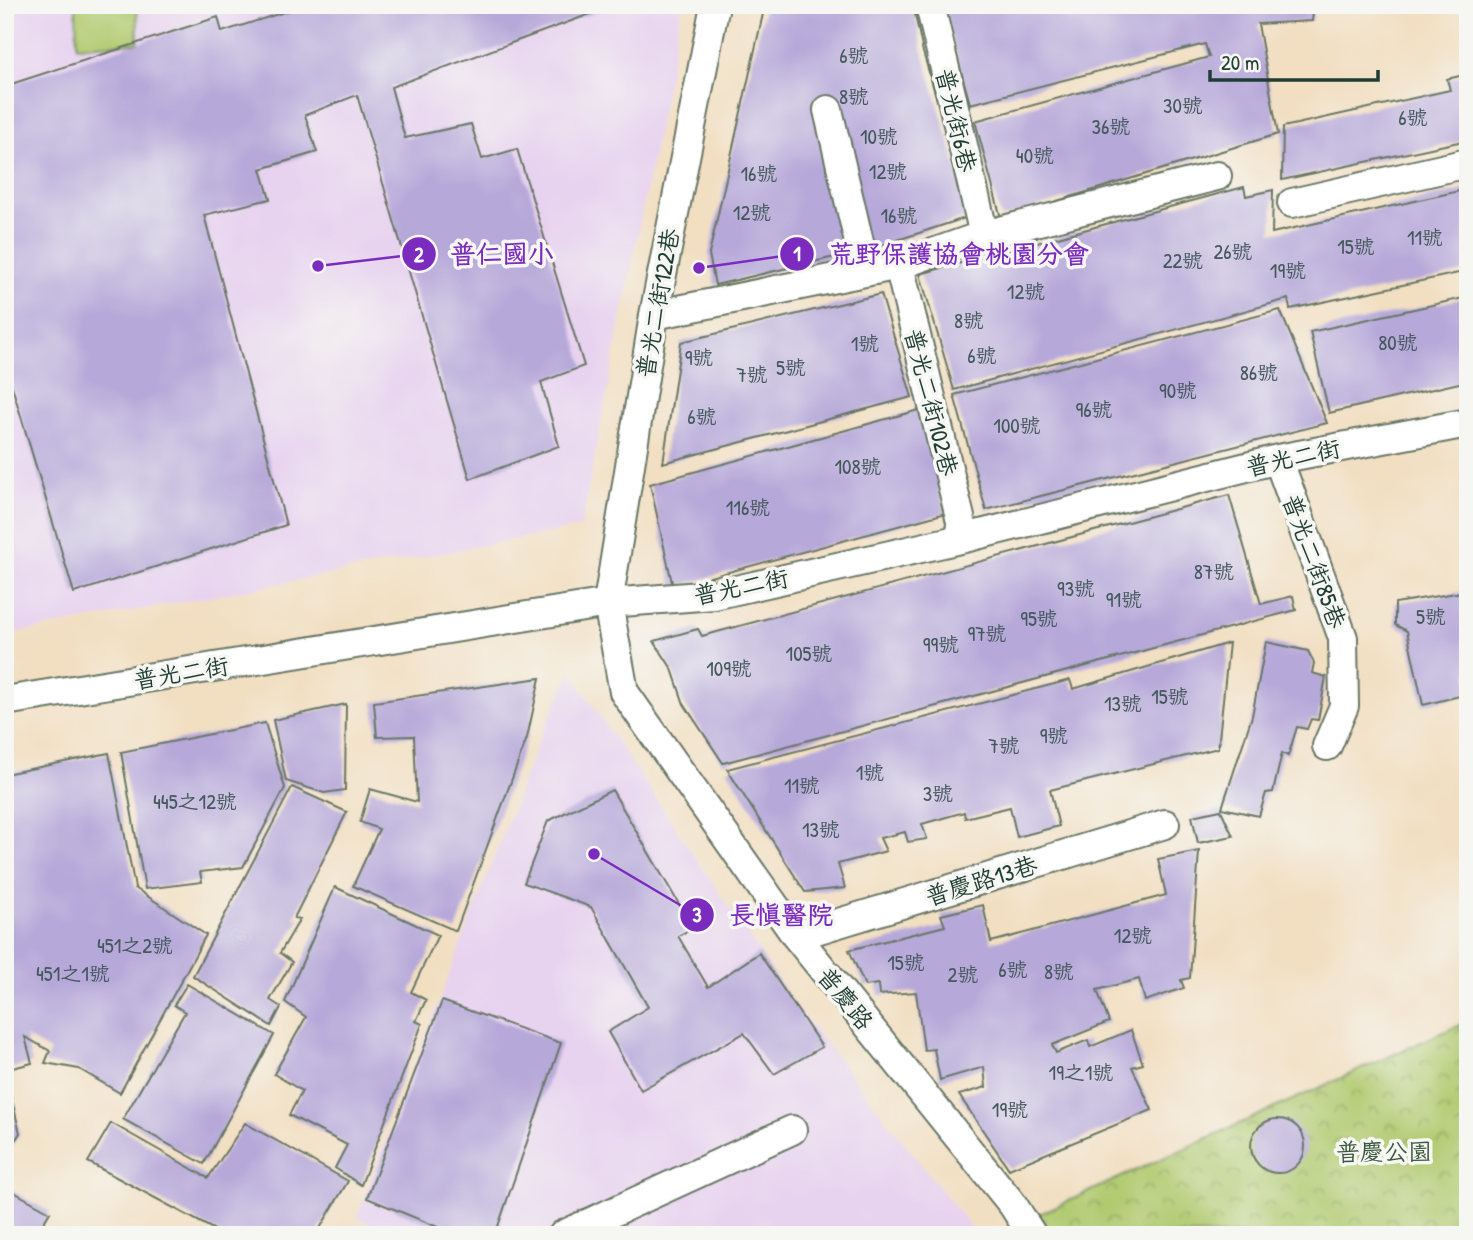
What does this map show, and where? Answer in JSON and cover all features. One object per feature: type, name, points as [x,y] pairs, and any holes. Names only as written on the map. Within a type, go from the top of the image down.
[{"type":"lane","name":"普光二街122巷","points":[[608,603],[654,315],[715,5]]},
{"type":"lane","name":"普光街6巷","points":[[930,5],[984,235]]},
{"type":"lane","points":[[828,110],[866,272]]},
{"type":"lane","points":[[1292,203],[1468,163]]},
{"type":"lane","points":[[654,315],[899,265],[984,235],[1217,176]]},
{"type":"lane","name":"普光二街102巷","points":[[899,265],[965,538]]},
{"type":"lane","name":"普光二街","points":[[5,701],[608,603],[714,595],[965,538],[1278,459],[1463,431]]},
{"type":"lane","name":"普光二街85巷","points":[[1278,459],[1343,638],[1344,706],[1327,746]]},
{"type":"lane","name":"普慶路","points":[[608,603],[624,692],[796,936],[1013,1205],[1032,1235]]},
{"type":"lane","name":"普慶路13巷","points":[[796,936],[1166,824]]},
{"type":"lane","points":[[563,1235],[792,1130]]},
{"type":"shaded area","points":[[5,5],[682,5],[581,527],[5,635]]},
{"type":"shaded area","points":[[571,673],[793,1002],[977,1235],[391,1235],[357,1217],[540,737]]},
{"type":"green space","points":[[76,5],[137,5],[138,43],[77,46]]},
{"type":"green space","name":"普慶公園","points":[[1468,1021],[1468,1235],[1051,1235],[1037,1215]]},
{"type":"building","points":[[306,5],[615,5],[391,87],[405,138],[471,124],[482,159],[517,149],[584,366],[541,382],[559,446],[470,479],[357,95],[305,115],[317,152],[261,169],[270,199],[204,215],[286,525],[74,593],[5,363],[5,275],[13,273],[5,244],[5,86],[218,17],[222,32]]},
{"type":"building","points":[[765,5],[913,5],[923,52],[971,216],[873,248],[715,285],[709,254]]},
{"type":"building","points":[[943,5],[1314,5],[1312,21],[1258,24],[1278,134],[1001,218],[975,121],[1209,57],[1205,44],[970,104]]},
{"type":"building","points":[[1468,74],[1468,140],[1282,180],[1283,127],[1450,90],[1447,79]]},
{"type":"building","points":[[1244,187],[1246,196],[1273,190],[1272,233],[1468,189],[1468,271],[1290,309],[1288,299],[954,390],[920,274]]},
{"type":"building","points":[[881,294],[912,397],[663,463],[681,342]]},
{"type":"building","points":[[1468,297],[1468,381],[1329,413],[1310,332]]},
{"type":"building","points":[[1280,310],[1327,423],[986,510],[954,395]]},
{"type":"building","points":[[919,410],[946,513],[673,587],[650,484]]},
{"type":"building","points":[[1229,495],[1261,604],[1293,596],[1296,610],[723,763],[684,704],[672,669],[654,641],[698,629],[702,636]]},
{"type":"building","points":[[1468,591],[1468,694],[1423,705],[1407,631],[1395,625],[1395,603]]},
{"type":"building","points":[[1266,642],[1308,651],[1314,663],[1312,673],[1326,677],[1318,720],[1311,719],[1307,729],[1297,727],[1288,756],[1282,753],[1273,792],[1266,793],[1259,816],[1222,808],[1252,716]]},
{"type":"building","points":[[1229,643],[1218,748],[1050,790],[1059,826],[1017,837],[1010,807],[965,818],[964,812],[922,824],[927,839],[908,842],[905,832],[880,838],[886,851],[838,864],[845,888],[805,892],[727,769],[1070,680],[1073,689]]},
{"type":"building","points":[[540,678],[527,738],[456,931],[353,886],[379,829],[360,822],[370,789],[417,802],[414,736],[377,737],[374,702]]},
{"type":"building","points":[[346,704],[345,790],[324,793],[286,781],[273,720]]},
{"type":"building","points":[[265,723],[285,788],[243,867],[200,872],[202,882],[145,889],[121,752]]},
{"type":"building","points":[[109,753],[135,888],[206,935],[120,1093],[79,1069],[45,1063],[50,1051],[25,1037],[32,1063],[5,1070],[5,774]]},
{"type":"building","points":[[292,787],[347,812],[294,918],[300,919],[280,953],[292,962],[270,1000],[281,1007],[271,1026],[193,976]]},
{"type":"building","points":[[612,790],[693,928],[678,936],[708,987],[759,953],[822,1047],[774,1074],[744,1033],[641,1090],[608,1032],[648,1007],[591,907],[524,883],[548,821]]},
{"type":"building","points":[[1221,810],[1233,836],[1198,843],[1192,816]]},
{"type":"building","points":[[1199,851],[1190,978],[1181,980],[1184,988],[1145,1001],[1139,979],[1097,990],[1109,1022],[1052,1045],[1056,1053],[1088,1040],[1090,1047],[1131,1030],[1143,1064],[1132,1067],[1152,1110],[1009,1169],[959,1095],[986,1087],[984,1067],[940,1080],[934,1049],[924,1050],[916,992],[879,995],[878,984],[865,986],[849,950],[945,926],[941,915],[983,905],[991,942],[1166,895],[1158,859]]},
{"type":"building","points":[[335,887],[438,935],[411,992],[426,1000],[416,1021],[422,1024],[361,1185],[335,1168],[347,1145],[289,1115],[302,1091],[274,1074],[306,1017],[285,1002]]},
{"type":"building","points":[[187,984],[274,1035],[204,1164],[123,1119],[185,1012],[174,1005]]},
{"type":"building","points":[[442,1001],[561,1043],[495,1235],[457,1235],[367,1198]]},
{"type":"building","points":[[8,1083],[20,1133],[5,1156],[5,1084]]},
{"type":"building","points":[[1278,1119],[1297,1127],[1305,1146],[1297,1165],[1278,1173],[1259,1165],[1251,1146],[1259,1127]]},
{"type":"building","points":[[111,1123],[208,1178],[245,1123],[348,1181],[316,1235],[224,1235],[88,1162]]},
{"type":"building","points":[[5,1187],[50,1212],[36,1235],[5,1235]]},
{"type":"place","name":"普仁國小","points":[[318,266]]},
{"type":"place","name":"荒野保護協會桃園分會","points":[[699,268]]},
{"type":"place","name":"長慎醫院","points":[[594,854]]}]
